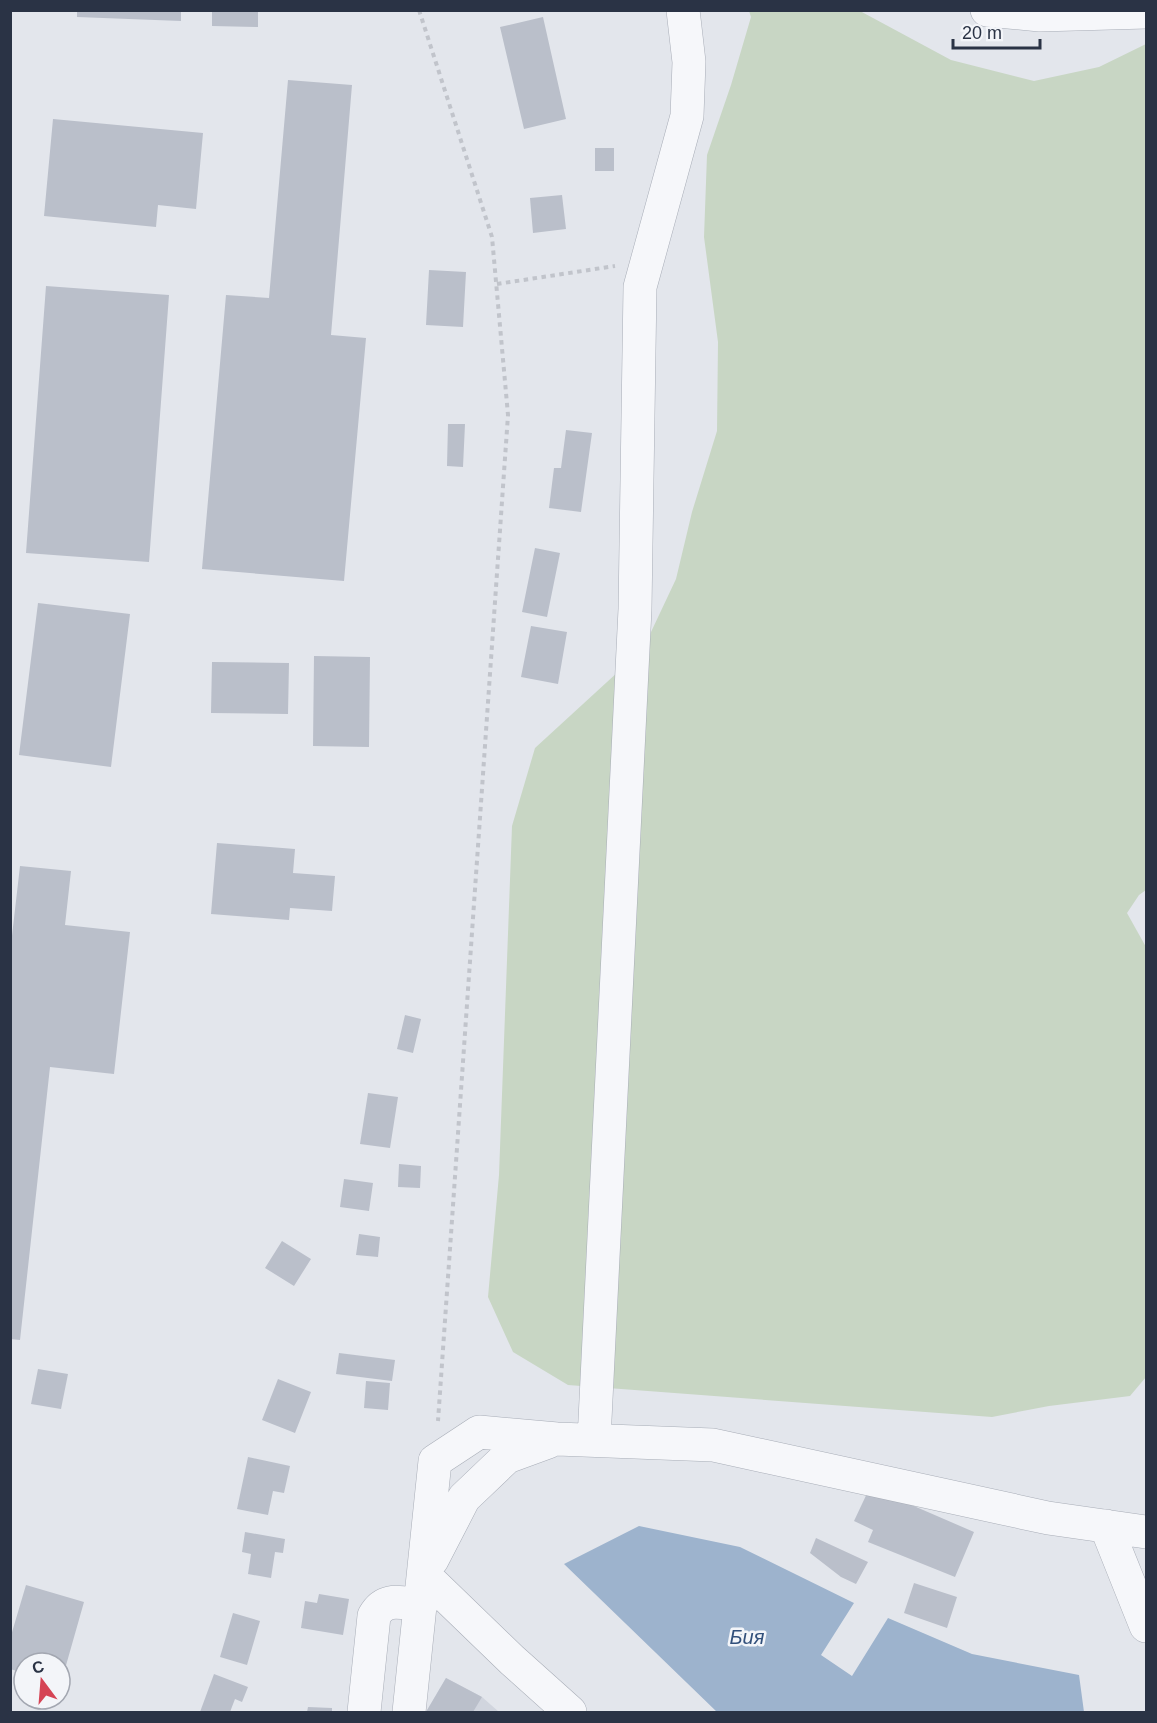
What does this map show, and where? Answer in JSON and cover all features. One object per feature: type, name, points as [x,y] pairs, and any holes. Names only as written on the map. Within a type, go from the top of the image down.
[{"type":"street","points":[[594,1440],[635,609],[640,287],[687,116],[689,62],[683,10]]},
{"type":"street","points":[[987,10],[1040,15],[1146,12]]},
{"type":"street","points":[[409,1713],[435,1461],[479,1432],[557,1439],[713,1445],[1048,1518],[1146,1532]]},
{"type":"street","points":[[364,1713],[374,1616],[378,1608],[385,1603],[422,1590],[464,1498],[507,1457],[557,1439]]},
{"type":"street","points":[[1106,1526],[1146,1626]]},
{"type":"street","points":[[422,1590],[570,1713]]},
{"type":"path","points":[[419,10],[492,237],[508,415],[435,1461]]},
{"type":"path","points":[[497,284],[648,261]]},
{"type":"shaded area","points":[[446,1678],[482,1697],[499,1712],[426,1712]]},
{"type":"green space","points":[[749,11],[860,11],[951,60],[1034,81],[1099,67],[1146,44],[1146,890],[1139,895],[1127,913],[1146,947],[1146,1377],[1130,1396],[1049,1406],[992,1417],[568,1385],[513,1352],[488,1297],[499,1175],[512,826],[535,748],[643,649],[676,579],[692,512],[717,431],[718,342],[704,237],[707,155],[751,17]]},
{"type":"water","name":"Бия","points":[[639,1526],[740,1547],[854,1603],[821,1655],[852,1676],[888,1618],[972,1654],[1079,1675],[1084,1712],[717,1712],[564,1564]]},
{"type":"building","points":[[77,10],[181,10],[181,21],[77,17]]},
{"type":"building","points":[[212,10],[258,10],[258,27],[212,26]]},
{"type":"building","points":[[543,17],[566,119],[524,129],[500,27]]},
{"type":"building","points":[[288,80],[352,85],[331,335],[366,338],[344,581],[202,569],[226,295],[269,298]]},
{"type":"building","points":[[53,119],[203,133],[196,209],[158,205],[156,227],[44,216]]},
{"type":"building","points":[[595,148],[614,148],[614,171],[595,171]]},
{"type":"building","points":[[562,195],[566,229],[533,233],[530,198]]},
{"type":"building","points":[[429,270],[466,272],[463,327],[426,325]]},
{"type":"building","points":[[46,286],[169,295],[149,562],[26,553]]},
{"type":"building","points":[[448,424],[465,424],[463,467],[447,466]]},
{"type":"building","points":[[566,430],[592,433],[581,512],[549,508],[554,468],[561,468]]},
{"type":"building","points":[[535,548],[560,553],[547,617],[522,612]]},
{"type":"building","points":[[38,603],[130,614],[111,767],[19,755]]},
{"type":"building","points":[[531,626],[567,632],[558,684],[521,677]]},
{"type":"building","points":[[314,656],[370,657],[369,747],[313,746]]},
{"type":"building","points":[[212,662],[289,663],[288,714],[211,713]]},
{"type":"building","points":[[217,843],[295,849],[293,873],[335,876],[332,911],[290,908],[289,920],[211,914]]},
{"type":"building","points":[[20,866],[71,871],[65,925],[130,932],[114,1074],[50,1067],[20,1340],[10,1339],[10,953]]},
{"type":"building","points":[[405,1015],[421,1019],[413,1053],[397,1049]]},
{"type":"building","points":[[368,1093],[398,1097],[390,1148],[360,1144]]},
{"type":"building","points":[[399,1164],[421,1166],[420,1188],[398,1187]]},
{"type":"building","points":[[344,1179],[373,1183],[369,1211],[340,1207]]},
{"type":"building","points":[[359,1234],[380,1237],[378,1257],[356,1255]]},
{"type":"building","points":[[282,1241],[311,1259],[294,1286],[265,1268]]},
{"type":"building","points":[[339,1353],[395,1360],[392,1381],[336,1374]]},
{"type":"building","points":[[38,1369],[68,1374],[61,1409],[31,1404]]},
{"type":"building","points":[[278,1379],[311,1392],[295,1433],[262,1420]]},
{"type":"building","points":[[366,1381],[390,1383],[388,1410],[364,1408]]},
{"type":"building","points":[[248,1457],[290,1466],[284,1493],[273,1491],[268,1515],[237,1509]]},
{"type":"building","points":[[870,1487],[974,1532],[955,1577],[868,1542],[873,1530],[854,1521]]},
{"type":"building","points":[[245,1532],[285,1539],[283,1553],[275,1552],[271,1578],[248,1574],[251,1554],[242,1552]]},
{"type":"building","points":[[816,1538],[868,1562],[856,1584],[841,1577],[810,1553]]},
{"type":"building","points":[[914,1583],[957,1597],[947,1628],[904,1613]]},
{"type":"building","points":[[26,1585],[84,1602],[70,1651],[12,1651],[12,1670],[10,1669],[10,1639]]},
{"type":"building","points":[[319,1594],[349,1599],[343,1635],[301,1628],[305,1601],[317,1603]]},
{"type":"building","points":[[233,1613],[260,1621],[247,1665],[220,1657]]},
{"type":"building","points":[[214,1674],[248,1687],[242,1702],[235,1699],[230,1712],[200,1712]]},
{"type":"building","points":[[446,1678],[482,1697],[473,1712],[426,1712]]},
{"type":"building","points":[[308,1707],[332,1708],[332,1712],[307,1712]]}]
